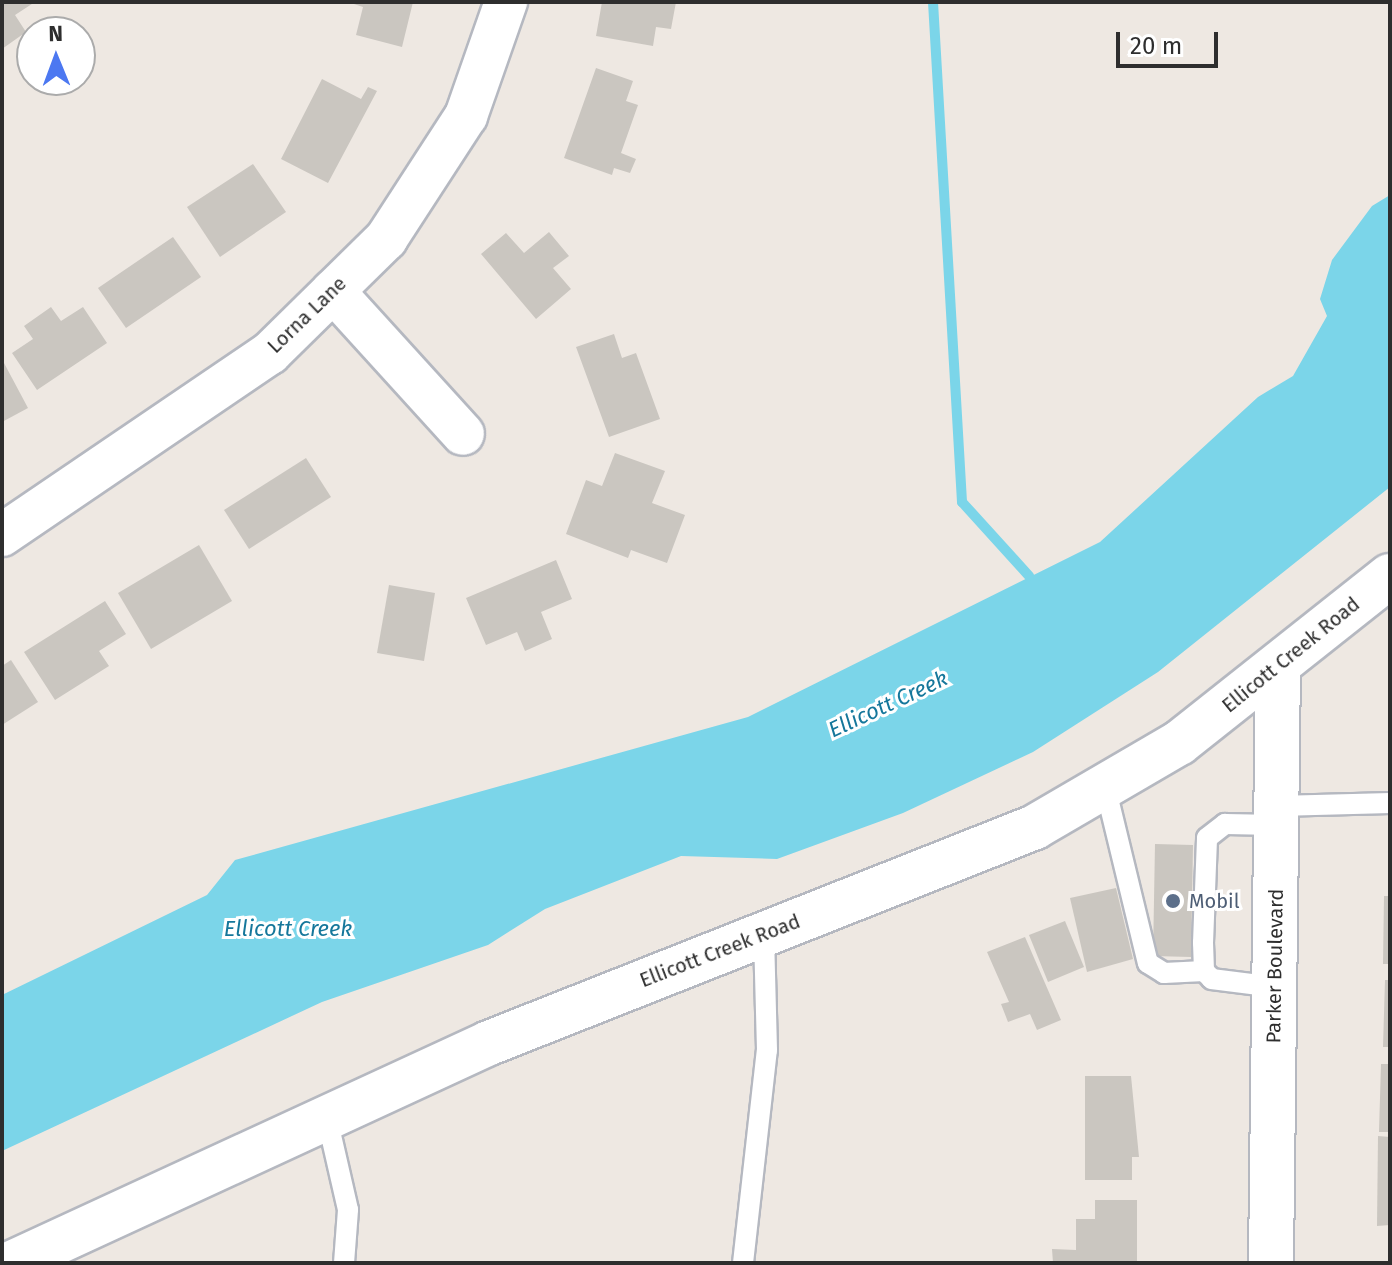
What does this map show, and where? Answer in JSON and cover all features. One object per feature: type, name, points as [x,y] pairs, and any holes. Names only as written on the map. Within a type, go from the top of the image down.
[{"type":"street","name":"Lorna Lane","points":[[2,535],[270,353],[386,239],[430,180],[466,116],[506,2]]},
{"type":"street","points":[[333,291],[463,434]]},
{"type":"street","name":"Ellicott Creek Road","points":[[12,1263],[489,1043],[976,852],[1106,790],[1278,668],[1390,576]]},
{"type":"street","name":"Parker Boulevard","points":[[1271,1263],[1278,668]]},
{"type":"lane","points":[[1106,790],[1148,963],[1164,973],[1204,971],[1228,983],[1275,987]]},
{"type":"lane","points":[[1204,971],[1207,838],[1225,824],[1390,803]]},
{"type":"lane","points":[[743,1263],[767,1050],[764,934]]},
{"type":"lane","points":[[327,1118],[348,1210],[344,1263]]},
{"type":"water","name":"Ellicott Creek","points":[[1390,195],[1390,487],[1158,672],[1033,752],[903,813],[777,859],[681,856],[545,909],[488,945],[322,1002],[2,1151],[2,995],[207,895],[235,860],[748,717],[1100,542],[1258,397],[1293,376],[1327,316],[1320,299],[1332,260],[1372,206]]},
{"type":"building","points":[[2,2],[35,2],[15,15],[16,39],[2,49]]},
{"type":"building","points":[[348,2],[413,2],[402,47],[356,35],[363,7]]},
{"type":"building","points":[[602,2],[676,2],[671,29],[656,27],[653,46],[596,36]]},
{"type":"building","points":[[596,68],[633,81],[626,101],[638,105],[621,153],[636,159],[630,173],[614,168],[612,175],[564,158]]},
{"type":"building","points":[[322,79],[361,99],[368,87],[377,91],[328,183],[281,159]]},
{"type":"building","points":[[253,164],[286,212],[220,257],[187,207]]},
{"type":"building","points":[[549,232],[569,256],[553,268],[571,289],[536,319],[481,254],[506,233],[524,253]]},
{"type":"building","points":[[173,237],[201,277],[126,328],[98,288]]},
{"type":"building","points":[[51,307],[61,321],[83,307],[107,343],[37,390],[12,353],[33,339],[24,326]]},
{"type":"building","points":[[614,334],[622,358],[636,353],[660,419],[609,437],[576,347]]},
{"type":"building","points":[[4,363],[28,408],[2,422],[2,365]]},
{"type":"building","points":[[615,453],[665,471],[652,503],[685,515],[667,563],[631,550],[628,558],[566,534],[586,480],[602,486]]},
{"type":"building","points":[[306,458],[331,497],[249,549],[224,510]]},
{"type":"building","points":[[199,545],[232,601],[151,649],[118,593]]},
{"type":"building","points":[[556,560],[572,599],[541,612],[552,639],[525,651],[517,632],[486,645],[466,598]]},
{"type":"building","points":[[389,585],[435,593],[424,661],[377,653]]},
{"type":"building","points":[[105,601],[126,634],[99,651],[109,666],[55,700],[24,652]]},
{"type":"building","points":[[11,660],[38,702],[2,725],[2,666]]},
{"type":"building","name":"Mobil","points":[[1155,844],[1193,845],[1191,957],[1153,956]]},
{"type":"building","points":[[1116,888],[1133,959],[1087,972],[1070,898]]},
{"type":"building","points":[[1384,896],[1390,896],[1390,964],[1383,964]]},
{"type":"building","points":[[1065,921],[1084,967],[1048,982],[1029,935]]},
{"type":"building","points":[[1025,937],[1061,1020],[1037,1030],[1030,1014],[1008,1022],[1001,1004],[1009,1002],[987,952]]},
{"type":"building","points":[[1385,980],[1390,980],[1390,1047],[1383,1047]]},
{"type":"building","points":[[1381,1064],[1390,1064],[1390,1132],[1379,1132]]},
{"type":"building","points":[[1085,1076],[1131,1076],[1139,1157],[1132,1157],[1132,1180],[1085,1180]]},
{"type":"building","points":[[1378,1136],[1390,1137],[1390,1225],[1377,1226]]},
{"type":"building","points":[[1095,1200],[1137,1200],[1137,1263],[1053,1263],[1052,1249],[1076,1250],[1076,1219],[1095,1219]]},
{"type":"waterway","points":[[933,2],[962,502],[1029,576]]},
{"type":"place","name":"Mobil","points":[[1173,901]]}]
